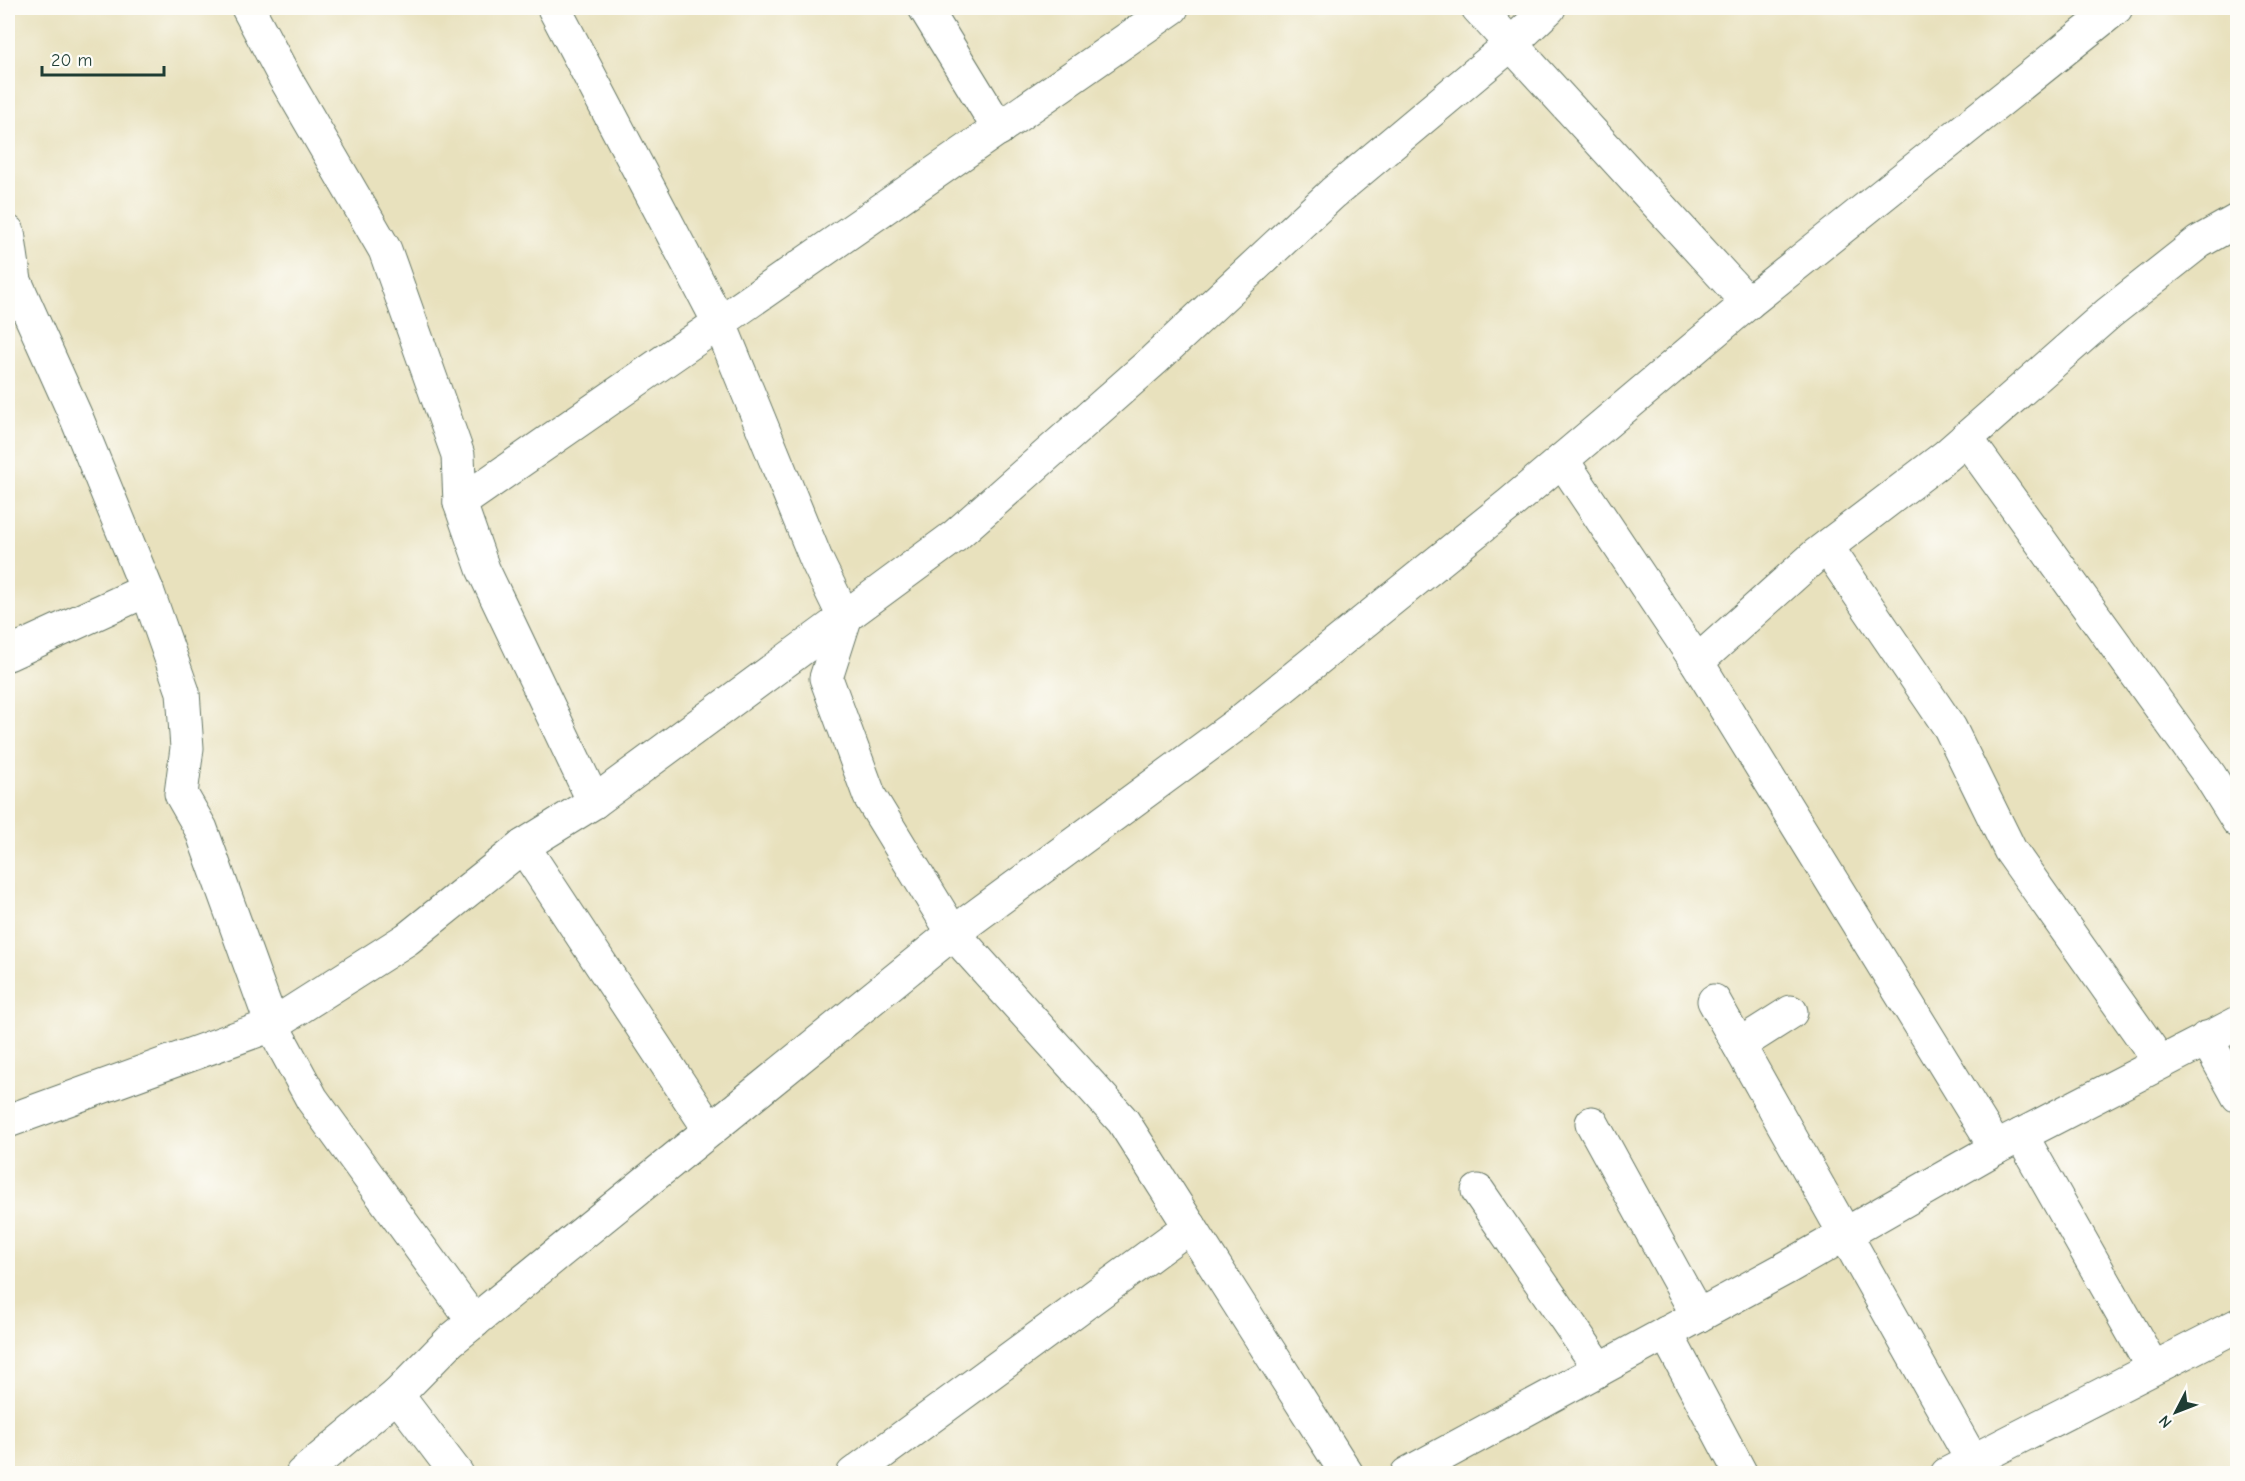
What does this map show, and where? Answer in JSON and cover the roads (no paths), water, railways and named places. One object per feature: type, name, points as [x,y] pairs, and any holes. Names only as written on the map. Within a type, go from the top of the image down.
[{"type":"street","points":[[248,8],[285,78],[385,250],[458,455],[459,503],[483,569],[594,802]]},
{"type":"street","points":[[554,8],[720,324],[816,559],[845,619],[826,678],[870,797],[953,933],[1122,1121],[1190,1226],[1339,1470]]},
{"type":"street","points":[[924,8],[999,129]]},
{"type":"street","points":[[459,503],[720,324],[1172,8]]},
{"type":"street","points":[[1478,8],[1748,303]]},
{"type":"street","points":[[8,1121],[272,1025],[407,939],[523,846],[594,802],[955,536],[1154,360],[1333,193],[1510,45],[1549,8]]},
{"type":"street","points":[[302,1473],[397,1395],[450,1341],[953,933],[1237,724],[1562,460],[1748,303],[2100,13]]},
{"type":"street","points":[[1697,662],[1827,547],[1966,438],[2118,305],[2199,242],[2238,220]]},
{"type":"street","points":[[8,232],[15,281],[77,419],[147,590],[183,692],[187,748],[181,794],[201,830],[272,1025],[312,1099],[474,1322]]},
{"type":"street","points":[[1966,438],[2210,776],[2238,821]]},
{"type":"street","points":[[1562,460],[1697,662],[2153,1368]]},
{"type":"street","points":[[1827,547],[1950,728],[2010,850],[2160,1062]]},
{"type":"street","points":[[8,654],[147,590]]},
{"type":"street","points":[[523,846],[710,1130]]},
{"type":"street","points":[[1714,1001],[1846,1234],[1959,1467],[2238,1325]]},
{"type":"street","points":[[1739,1045],[1791,1012]]},
{"type":"street","points":[[1407,1473],[1698,1316],[2009,1142],[2238,1023]]},
{"type":"street","points":[[2206,1038],[2238,1096]]},
{"type":"street","points":[[1592,1123],[1698,1316]]},
{"type":"street","points":[[1478,1191],[1600,1369]]},
{"type":"street","points":[[853,1473],[1190,1226]]},
{"type":"street","points":[[1666,1333],[1741,1473]]},
{"type":"street","points":[[397,1395],[458,1473]]}]
